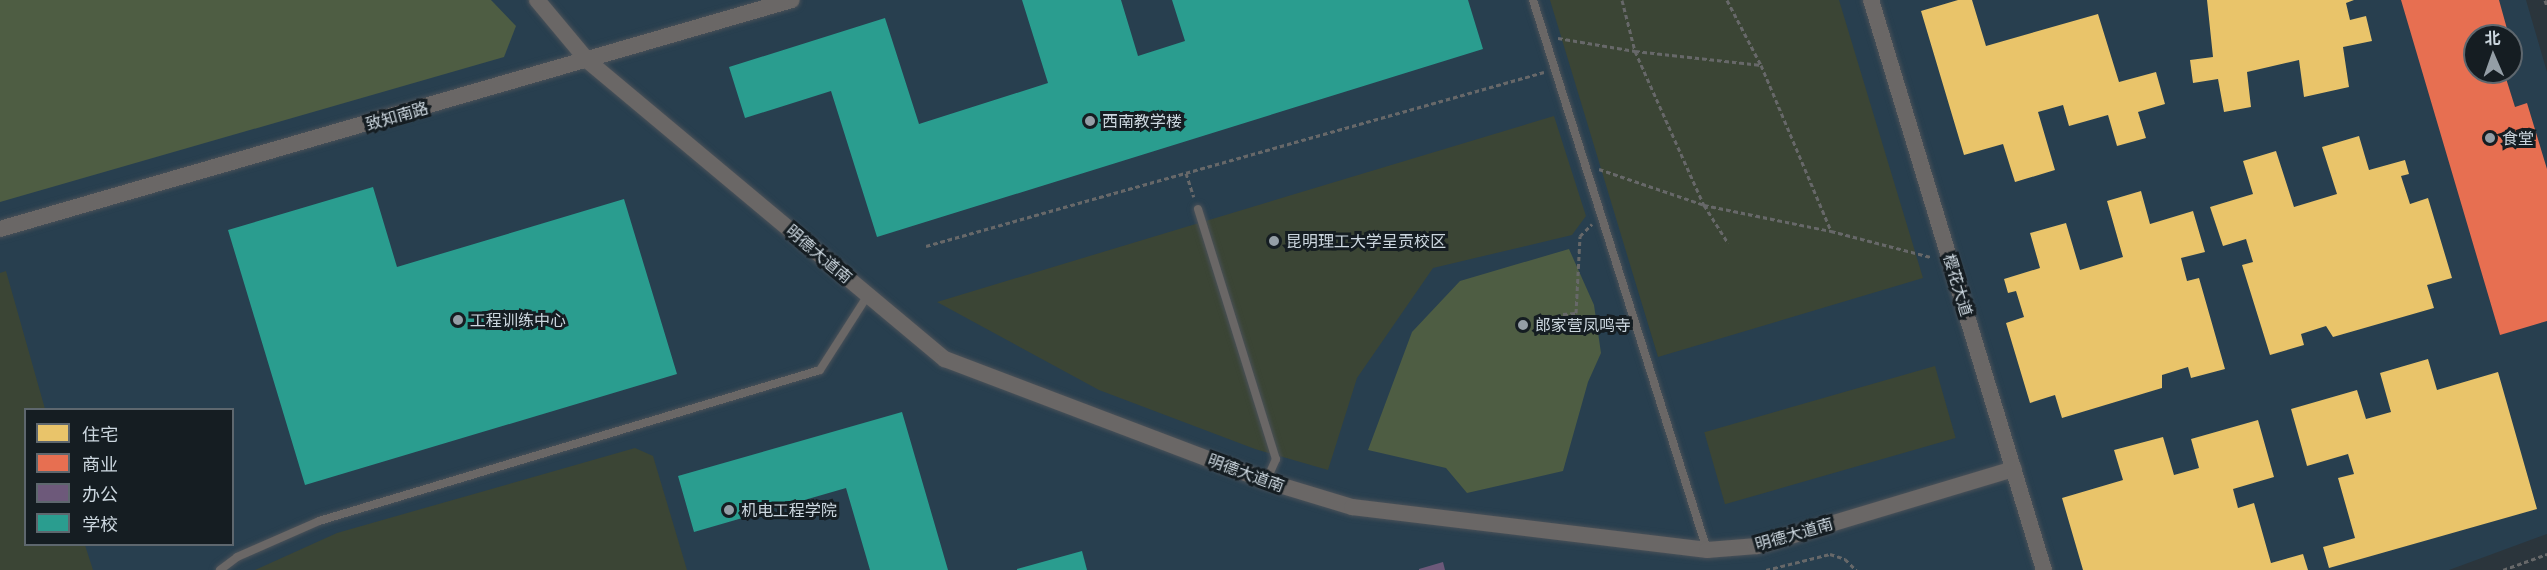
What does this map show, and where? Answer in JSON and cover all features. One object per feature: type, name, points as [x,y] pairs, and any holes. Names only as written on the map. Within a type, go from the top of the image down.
[{"type":"street","name":"明德大道南","points":[[537,0],[588,61],[945,359],[1266,482],[1352,507],[1707,550],[1757,546],[2014,469]]},
{"type":"street","name":"致知南路","points":[[0,229],[588,61],[791,0]]},
{"type":"street","name":"樱花大道","points":[[1871,0],[2044,570]]},
{"type":"lane","points":[[1533,0],[1599,217],[1707,550]]},
{"type":"lane","points":[[1198,209],[1276,459],[1266,482]]},
{"type":"lane","points":[[220,570],[237,557],[319,521],[820,370],[868,295]]},
{"type":"path","points":[[1622,0],[1635,51],[1704,205],[1728,243]]},
{"type":"path","points":[[1727,0],[1761,65],[1831,231]]},
{"type":"path","points":[[2545,0],[2547,6]]},
{"type":"path","points":[[1544,35],[1635,51],[1761,65]]},
{"type":"path","points":[[926,246],[1555,69]]},
{"type":"path","points":[[1583,163],[1704,205],[1831,231],[1951,262]]},
{"type":"path","points":[[1186,173],[1198,209]]},
{"type":"path","points":[[1563,314],[1576,313],[1580,236],[1599,217]]},
{"type":"path","points":[[1766,570],[1830,554],[1845,559],[1856,570]]},
{"type":"path","points":[[2503,570],[2547,554]]},
{"type":"shaded area","name":"昆明理工大学呈贡校区","points":[[0,0],[2526,0],[2547,72],[2547,534],[2449,570],[0,570]]},
{"type":"green space","points":[[0,0],[491,0],[516,26],[504,57],[0,202]]},
{"type":"green space","points":[[1550,0],[1839,0],[1923,278],[1658,357]]},
{"type":"green space","points":[[1554,116],[1586,216],[1572,235],[1433,268],[1357,378],[1328,470],[1255,449],[1099,390],[937,302]]},
{"type":"green space","points":[[1569,249],[1594,305],[1601,353],[1588,382],[1563,471],[1467,493],[1446,468],[1368,450],[1412,332],[1460,281]]},
{"type":"green space","points":[[6,271],[45,408],[24,408],[24,546],[85,546],[93,570],[0,570],[0,273]]},
{"type":"green space","points":[[1935,366],[1956,438],[1725,504],[1704,432]]},
{"type":"green space","points":[[635,448],[653,456],[687,570],[255,570],[337,533]]},
{"type":"building: 住宅","points":[[1958,0],[1972,0],[1986,46],[2098,14],[2119,82],[2156,72],[2165,104],[2138,112],[2146,138],[2117,146],[2108,115],[2069,126],[2063,105],[2038,112],[2055,170],[2015,182],[2003,144],[1964,155],[1921,11]]},
{"type":"building: 住宅","points":[[2207,0],[2354,0],[2346,3],[2350,20],[2366,16],[2372,41],[2343,47],[2349,87],[2304,97],[2299,60],[2247,72],[2251,107],[2224,112],[2218,79],[2193,83],[2190,60],[2213,57]]},
{"type":"building: 住宅","points":[[2359,136],[2369,170],[2405,160],[2409,174],[2401,176],[2410,204],[2428,198],[2452,278],[2427,285],[2434,308],[2333,337],[2326,326],[2301,334],[2304,345],[2270,355],[2242,265],[2253,262],[2246,239],[2223,246],[2210,207],[2253,194],[2243,161],[2276,151],[2294,207],[2337,194],[2322,147]]},
{"type":"building: 住宅","points":[[2141,191],[2150,224],[2193,211],[2205,252],[2181,258],[2187,281],[2199,278],[2225,369],[2191,378],[2188,367],[2162,375],[2162,388],[2062,418],[2055,395],[2030,403],[2006,323],[2024,317],[2016,291],[2008,293],[2004,279],[2040,268],[2030,233],[2066,223],[2080,270],[2123,257],[2107,201]]},
{"type":"building: 住宅","points":[[2428,359],[2437,390],[2498,372],[2537,509],[2329,568],[2323,547],[2355,538],[2338,478],[2354,474],[2348,454],[2307,466],[2291,409],[2357,390],[2366,419],[2391,412],[2380,373]]},
{"type":"building: 住宅","points":[[2258,420],[2274,477],[2233,489],[2238,508],[2254,503],[2271,563],[2303,554],[2308,570],[2083,570],[2062,498],[2123,480],[2114,450],[2163,437],[2174,475],[2199,468],[2191,439]]},
{"type":"building: 商业","name":"食堂","points":[[2401,0],[2499,0],[2506,24],[2463,24],[2463,84],[2508,84],[2515,107],[2527,103],[2547,169],[2547,321],[2500,335]]},
{"type":"building: 办公","points":[[1443,562],[1445,570],[1419,570],[1419,569]]},
{"type":"building: 学校","name":"西南教学楼","points":[[1022,0],[1121,0],[1138,56],[1185,41],[1172,0],[1468,0],[1483,49],[877,237],[831,91],[745,118],[729,67],[885,18],[919,124],[1048,83]]},
{"type":"building: 学校","name":"工程训练中心","points":[[373,187],[397,267],[624,199],[677,374],[305,485],[228,230]]},
{"type":"building: 学校","name":"机电工程学院","points":[[902,412],[948,570],[870,570],[846,488],[694,532],[678,476]]},
{"type":"building: 学校","points":[[1082,551],[1087,570],[1017,570],[1017,569]]},
{"type":"place","name":"西南教学楼","points":[[1090,121]]},
{"type":"place","name":"食堂","points":[[2490,138]]},
{"type":"place","name":"昆明理工大学呈贡校区","points":[[1274,241]]},
{"type":"place","name":"工程训练中心","points":[[458,320]]},
{"type":"place","name":"郎家营凤鸣寺","points":[[1523,325]]},
{"type":"place","name":"机电工程学院","points":[[729,510]]}]
